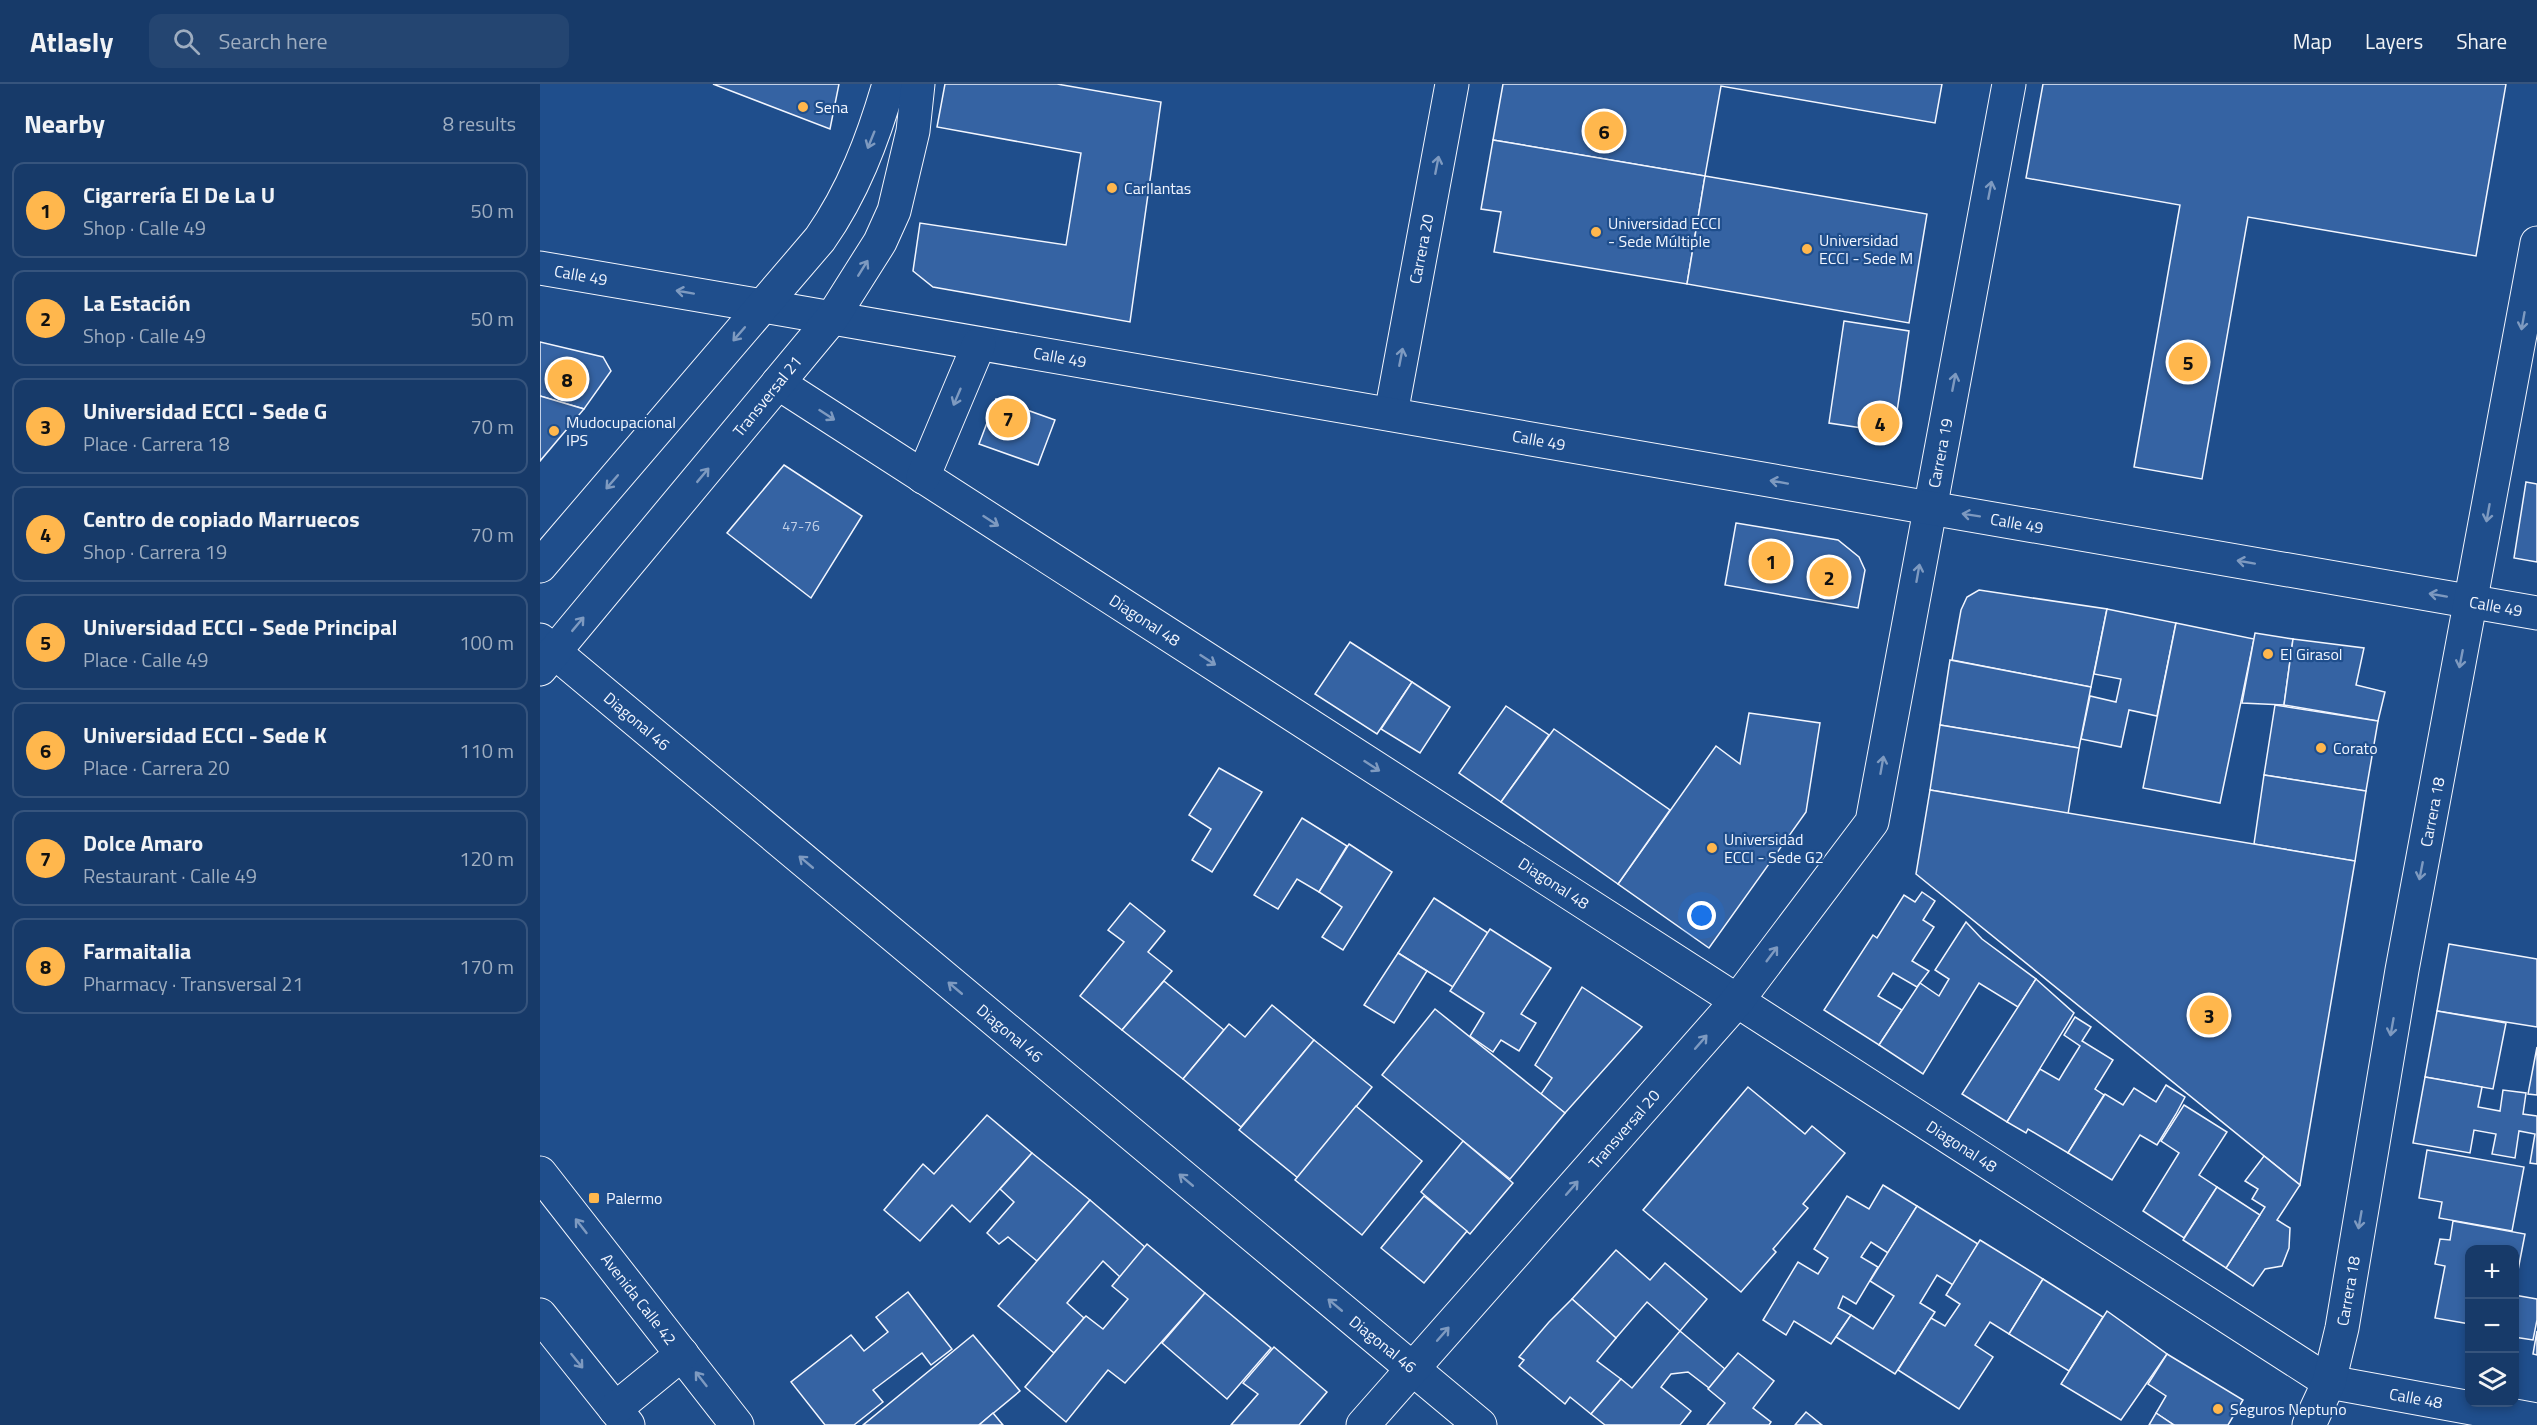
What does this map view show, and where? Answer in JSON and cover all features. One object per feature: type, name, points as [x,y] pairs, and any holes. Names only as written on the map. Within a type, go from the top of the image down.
[{"type":"street","points":[[540,566],[810,252],[836,217],[870,144],[889,84]]},
{"type":"street","name":"Transversal 21","points":[[545,654],[778,384],[832,318],[880,242],[894,211],[913,131],[918,84]]},
{"type":"street","name":"Carrera 20","points":[[1390,414],[1452,84]]},
{"type":"street","name":"Carrera 19","points":[[1872,822],[2009,84]]},
{"type":"street","name":"Carrera 18","points":[[2309,1425],[2329,1382],[2342,1328],[2402,970],[2537,243]]},
{"type":"street","name":"Calle 49","points":[[540,268],[2537,613]]},
{"type":"street","points":[[923,477],[979,344]]},
{"type":"street","name":"Diagonal 48","points":[[778,384],[2329,1382]]},
{"type":"street","name":"Diagonal 46","points":[[545,654],[1480,1425]]},
{"type":"street","name":"Transversal 20","points":[[1362,1425],[1737,1000],[1872,822]]},
{"type":"street","name":"Avenida Calle 42","points":[[540,1173],[737,1425]]},
{"type":"street","points":[[540,1315],[621,1417],[682,1354]]},
{"type":"street","name":"Calle 48","points":[[2329,1382],[2537,1420]]},
{"type":"building","name":"Sena","points":[[713,84],[839,84],[830,129]]},
{"type":"building","name":"Carllantas","points":[[945,84],[1057,84],[1161,102],[1130,322],[933,287],[913,271],[920,223],[1066,245],[1081,153],[937,127]]},
{"type":"building","points":[[1503,84],[1942,84],[1935,123],[1721,86],[1705,176],[1493,140]]},
{"type":"building","points":[[2043,84],[2506,84],[2476,256],[2248,217],[2202,479],[2134,467],[2180,205],[2026,178]]},
{"type":"building","name":"Universidad ECCI - Sede Múltiple","points":[[1493,140],[1705,176],[1687,284],[1494,252],[1501,212],[1481,209]]},
{"type":"building","name":"Universidad ECCI - Sede M","points":[[1705,176],[1927,214],[1909,323],[1687,284]]},
{"type":"building","points":[[1844,321],[1909,331],[1896,418],[1891,428],[1882,431],[1829,423]]},
{"type":"building","points":[[540,342],[603,357],[611,371],[584,409],[540,396]]},
{"type":"building","points":[[540,396],[584,409],[540,461]]},
{"type":"building","points":[[996,399],[1055,420],[1038,465],[979,444]]},
{"type":"building","points":[[784,465],[862,516],[811,598],[727,533]]},
{"type":"building","points":[[2526,482],[2537,484],[2537,562],[2514,558]]},
{"type":"building","points":[[1736,523],[1838,540],[1859,557],[1865,570],[1858,608],[1725,585]]},
{"type":"building","points":[[1979,590],[2107,609],[2091,687],[1952,660],[1961,610],[1967,597]]},
{"type":"building","points":[[2107,609],[2176,623],[2157,716],[2129,710],[2121,747],[2081,739],[2090,696],[2116,702],[2121,679],[2094,674]]},
{"type":"building","points":[[2176,623],[2254,639],[2220,803],[2143,788]]},
{"type":"building","points":[[2255,633],[2293,639],[2284,705],[2242,703]]},
{"type":"building","points":[[2293,639],[2364,648],[2356,685],[2385,692],[2378,721],[2284,705]]},
{"type":"building","points":[[1350,642],[1412,682],[1377,734],[1315,694]]},
{"type":"building","points":[[1950,660],[2091,687],[2079,748],[1940,725]]},
{"type":"building","points":[[1412,682],[1450,707],[1420,753],[1381,729]]},
{"type":"building","name":"Corato","points":[[2275,705],[2378,721],[2366,791],[2264,775]]},
{"type":"building","points":[[1506,706],[1549,735],[1501,802],[1459,773]]},
{"type":"building","name":"Universidad ECCI - Sede G2","points":[[1749,713],[1820,723],[1806,812],[1709,948],[1618,884],[1716,746],[1740,764]]},
{"type":"building","points":[[1940,725],[2079,748],[2068,814],[1930,790]]},
{"type":"building","points":[[1554,729],[1670,810],[1618,884],[1501,802]]},
{"type":"building","points":[[1219,768],[1262,792],[1212,872],[1192,860],[1211,829],[1189,815]]},
{"type":"building","points":[[2264,775],[2366,791],[2355,861],[2254,844]]},
{"type":"building","points":[[1930,790],[2355,861],[2300,1185],[1916,874]]},
{"type":"building","points":[[1302,818],[1347,846],[1319,892],[1297,879],[1278,909],[1254,895]]},
{"type":"building","points":[[1349,844],[1392,872],[1343,950],[1322,937],[1342,907],[1319,892]]},
{"type":"building","points":[[1922,892],[1935,901],[1923,920],[1934,927],[1912,961],[1929,971],[1917,987],[1893,973],[1878,996],[1902,1010],[1879,1045],[1824,1010],[1873,935],[1877,938],[1904,895],[1915,902]]},
{"type":"building","points":[[1434,898],[1488,933],[1453,987],[1398,953]]},
{"type":"building","points":[[1130,903],[1165,931],[1148,952],[1172,971],[1122,1030],[1080,996],[1124,942],[1108,930]]},
{"type":"building","points":[[1966,922],[1982,939],[2036,979],[2018,1007],[1979,983],[1923,1074],[1879,1045],[1920,983],[1939,996],[1949,979],[1935,970]]},
{"type":"building","points":[[1490,929],[1551,968],[1521,1014],[1536,1023],[1519,1051],[1501,1040],[1493,1052],[1470,1036],[1484,1013],[1450,991]]},
{"type":"building","points":[[2449,944],[2537,959],[2537,1027],[2437,1011]]},
{"type":"building","points":[[1398,953],[1427,971],[1394,1023],[1364,1005]]},
{"type":"building","points":[[2036,979],[2074,1013],[2007,1122],[1962,1094]]},
{"type":"building","points":[[1164,981],[1224,1030],[1183,1079],[1122,1030]]},
{"type":"building","points":[[1582,987],[1642,1027],[1565,1113],[1541,1094],[1552,1078],[1535,1065]]},
{"type":"building","points":[[1272,1005],[1314,1040],[1241,1127],[1183,1079],[1229,1024],[1245,1037]]},
{"type":"building","points":[[1435,1009],[1565,1113],[1510,1179],[1382,1075]]},
{"type":"building","points":[[2437,1011],[2506,1023],[2493,1089],[2425,1077]]},
{"type":"building","points":[[2075,1017],[2091,1027],[2082,1041],[2113,1060],[2095,1089],[2104,1095],[2068,1153],[2028,1129],[2026,1133],[2007,1122],[2040,1069],[2059,1080],[2080,1046],[2064,1035]]},
{"type":"building","points":[[1314,1040],[1372,1087],[1298,1178],[1239,1130]]},
{"type":"building","points":[[2537,1047],[2537,1095],[2528,1094]]},
{"type":"building","points":[[2425,1077],[2482,1087],[2478,1107],[2500,1111],[2503,1090],[2526,1093],[2523,1114],[2537,1116],[2537,1164],[2530,1163],[2535,1134],[2519,1131],[2515,1158],[2492,1154],[2496,1134],[2474,1130],[2470,1153],[2413,1143]]},
{"type":"building","points":[[2166,1085],[2185,1097],[2176,1114],[2157,1145],[2140,1135],[2112,1180],[2068,1153],[2105,1094],[2123,1105],[2134,1088],[2156,1102]]},
{"type":"building","points":[[1748,1087],[1805,1134],[1812,1126],[1845,1153],[1803,1204],[1808,1208],[1773,1249],[1776,1252],[1741,1292],[1643,1210]]},
{"type":"building","points":[[2184,1105],[2227,1132],[2199,1175],[2217,1187],[2184,1238],[2143,1211],[2179,1153],[2161,1141]]},
{"type":"building","points":[[1356,1106],[1422,1161],[1362,1235],[1295,1180]]},
{"type":"building","points":[[987,1115],[1032,1153],[970,1222],[952,1205],[920,1241],[884,1210],[923,1164],[934,1174]]},
{"type":"building","points":[[1463,1141],[1513,1183],[1470,1234],[1421,1192]]},
{"type":"building","points":[[2427,1150],[2524,1167],[2512,1231],[2439,1218],[2442,1202],[2419,1198]]},
{"type":"building","points":[[1032,1153],[1090,1200],[1037,1261],[1008,1237],[999,1244],[987,1233],[1014,1202],[1000,1189]]},
{"type":"building","points":[[2264,1156],[2300,1185],[2277,1220],[2290,1228],[2289,1248],[2282,1266],[2265,1269],[2253,1286],[2226,1268],[2265,1207],[2252,1199],[2258,1189],[2245,1181]]},
{"type":"building","points":[[1883,1185],[1917,1206],[1888,1253],[1871,1242],[1861,1257],[1878,1267],[1856,1304],[1843,1296],[1838,1308],[1851,1315],[1831,1344],[1794,1321],[1786,1335],[1763,1320],[1798,1262],[1818,1274],[1828,1258],[1814,1249],[1847,1196],[1869,1209]]},
{"type":"building","points":[[2217,1187],[2260,1215],[2226,1268],[2183,1240]]},
{"type":"building","points":[[1424,1196],[1467,1231],[1424,1283],[1381,1248]]},
{"type":"building","points":[[1090,1200],[1146,1248],[1120,1277],[1103,1261],[1067,1303],[1084,1318],[1054,1353],[998,1306]]},
{"type":"building","points":[[1917,1206],[1978,1244],[1953,1285],[1937,1275],[1920,1303],[1935,1312],[1895,1374],[1836,1337],[1851,1315],[1873,1329],[1894,1296],[1870,1281]]},
{"type":"building","points":[[2453,1221],[2525,1234],[2519,1265],[2519,1245],[2465,1245],[2465,1323],[2435,1318],[2445,1266],[2435,1264],[2440,1239],[2450,1240]]},
{"type":"building","points":[[1980,1240],[2043,1279],[2009,1334],[1990,1322],[1975,1345],[1993,1357],[1959,1409],[1898,1370],[1931,1318],[1945,1326],[1960,1304],[1946,1295]]},
{"type":"building","points":[[1147,1244],[1205,1293],[1125,1383],[1108,1370],[1066,1422],[1025,1387],[1086,1316],[1103,1329],[1128,1299],[1112,1286]]},
{"type":"building","points":[[1616,1250],[1650,1280],[1665,1263],[1707,1299],[1680,1331],[1647,1302],[1616,1338],[1572,1299]]},
{"type":"building","points":[[2043,1279],[2103,1317],[2069,1371],[2009,1334]]},
{"type":"building","points":[[908,1292],[952,1349],[931,1365],[922,1353],[873,1390],[883,1402],[854,1425],[825,1425],[791,1382],[851,1335],[864,1351],[888,1332],[876,1317]]},
{"type":"building","points":[[1205,1293],[1271,1348],[1227,1399],[1162,1343]]},
{"type":"building","points":[[2519,1296],[2537,1299],[2537,1320],[2533,1340],[2519,1338]]},
{"type":"building","points":[[1572,1299],[1616,1338],[1597,1361],[1621,1379],[1591,1414],[1570,1397],[1565,1404],[1519,1366],[1524,1360],[1519,1357]]},
{"type":"building","points":[[2107,1311],[2167,1354],[2121,1420],[2061,1384]]},
{"type":"building","points":[[1680,1331],[1725,1369],[1709,1388],[1688,1372],[1671,1374],[1661,1387],[1691,1411],[1680,1425],[1605,1425],[1591,1414],[1621,1379],[1632,1388]]},
{"type":"building","points":[[2537,1331],[2537,1355],[2533,1354]]},
{"type":"building","points":[[973,1335],[1020,1391],[979,1425],[863,1425]]},
{"type":"building","points":[[1274,1347],[1327,1392],[1299,1425],[1231,1425],[1258,1394],[1243,1383]]},
{"type":"building","points":[[1738,1353],[1774,1381],[1753,1408],[1771,1422],[1769,1425],[1707,1425],[1725,1403],[1708,1389]]},
{"type":"building","points":[[2167,1354],[2243,1400],[2228,1425],[2174,1425],[2156,1413],[2166,1396],[2148,1384]]},
{"type":"building","points":[[1806,1412],[1822,1425],[1795,1425]]},
{"type":"building","points":[[993,1413],[1003,1425],[979,1425]]},
{"type":"building","points":[[2156,1413],[2174,1425],[2149,1425]]},
{"type":"place","name":"Sena","points":[[803,107]]},
{"type":"place","name":"Universidad ECCI - Sede K","points":[[1604,131]]},
{"type":"place","name":"Carllantas","points":[[1112,188]]},
{"type":"place","name":"Universidad ECCI - Sede Múltiple","points":[[1596,232]]},
{"type":"place","name":"Universidad ECCI - Sede M","points":[[1807,249]]},
{"type":"place","name":"Universidad ECCI - Sede Principal","points":[[2188,362]]},
{"type":"place","name":"Farmaitalia","points":[[567,379]]},
{"type":"place","name":"Dolce Amaro","points":[[1008,418]]},
{"type":"place","name":"Centro de copiado Marruecos","points":[[1880,423]]},
{"type":"place","name":"Mudocupacional IPS","points":[[554,431]]},
{"type":"place","name":"Cigarrería El De La U","points":[[1771,561]]},
{"type":"place","name":"La Estación","points":[[1829,577]]},
{"type":"place","name":"El Girasol","points":[[2268,654]]},
{"type":"place","name":"Corato","points":[[2321,748]]},
{"type":"place","name":"Universidad ECCI - Sede G2","points":[[1712,848]]},
{"type":"place","name":"Universidad ECCI - Sede G","points":[[2209,1015]]},
{"type":"place","name":"Palermo","points":[[594,1198]]},
{"type":"place","name":"Seguros Neptuno","points":[[2218,1409]]}]
